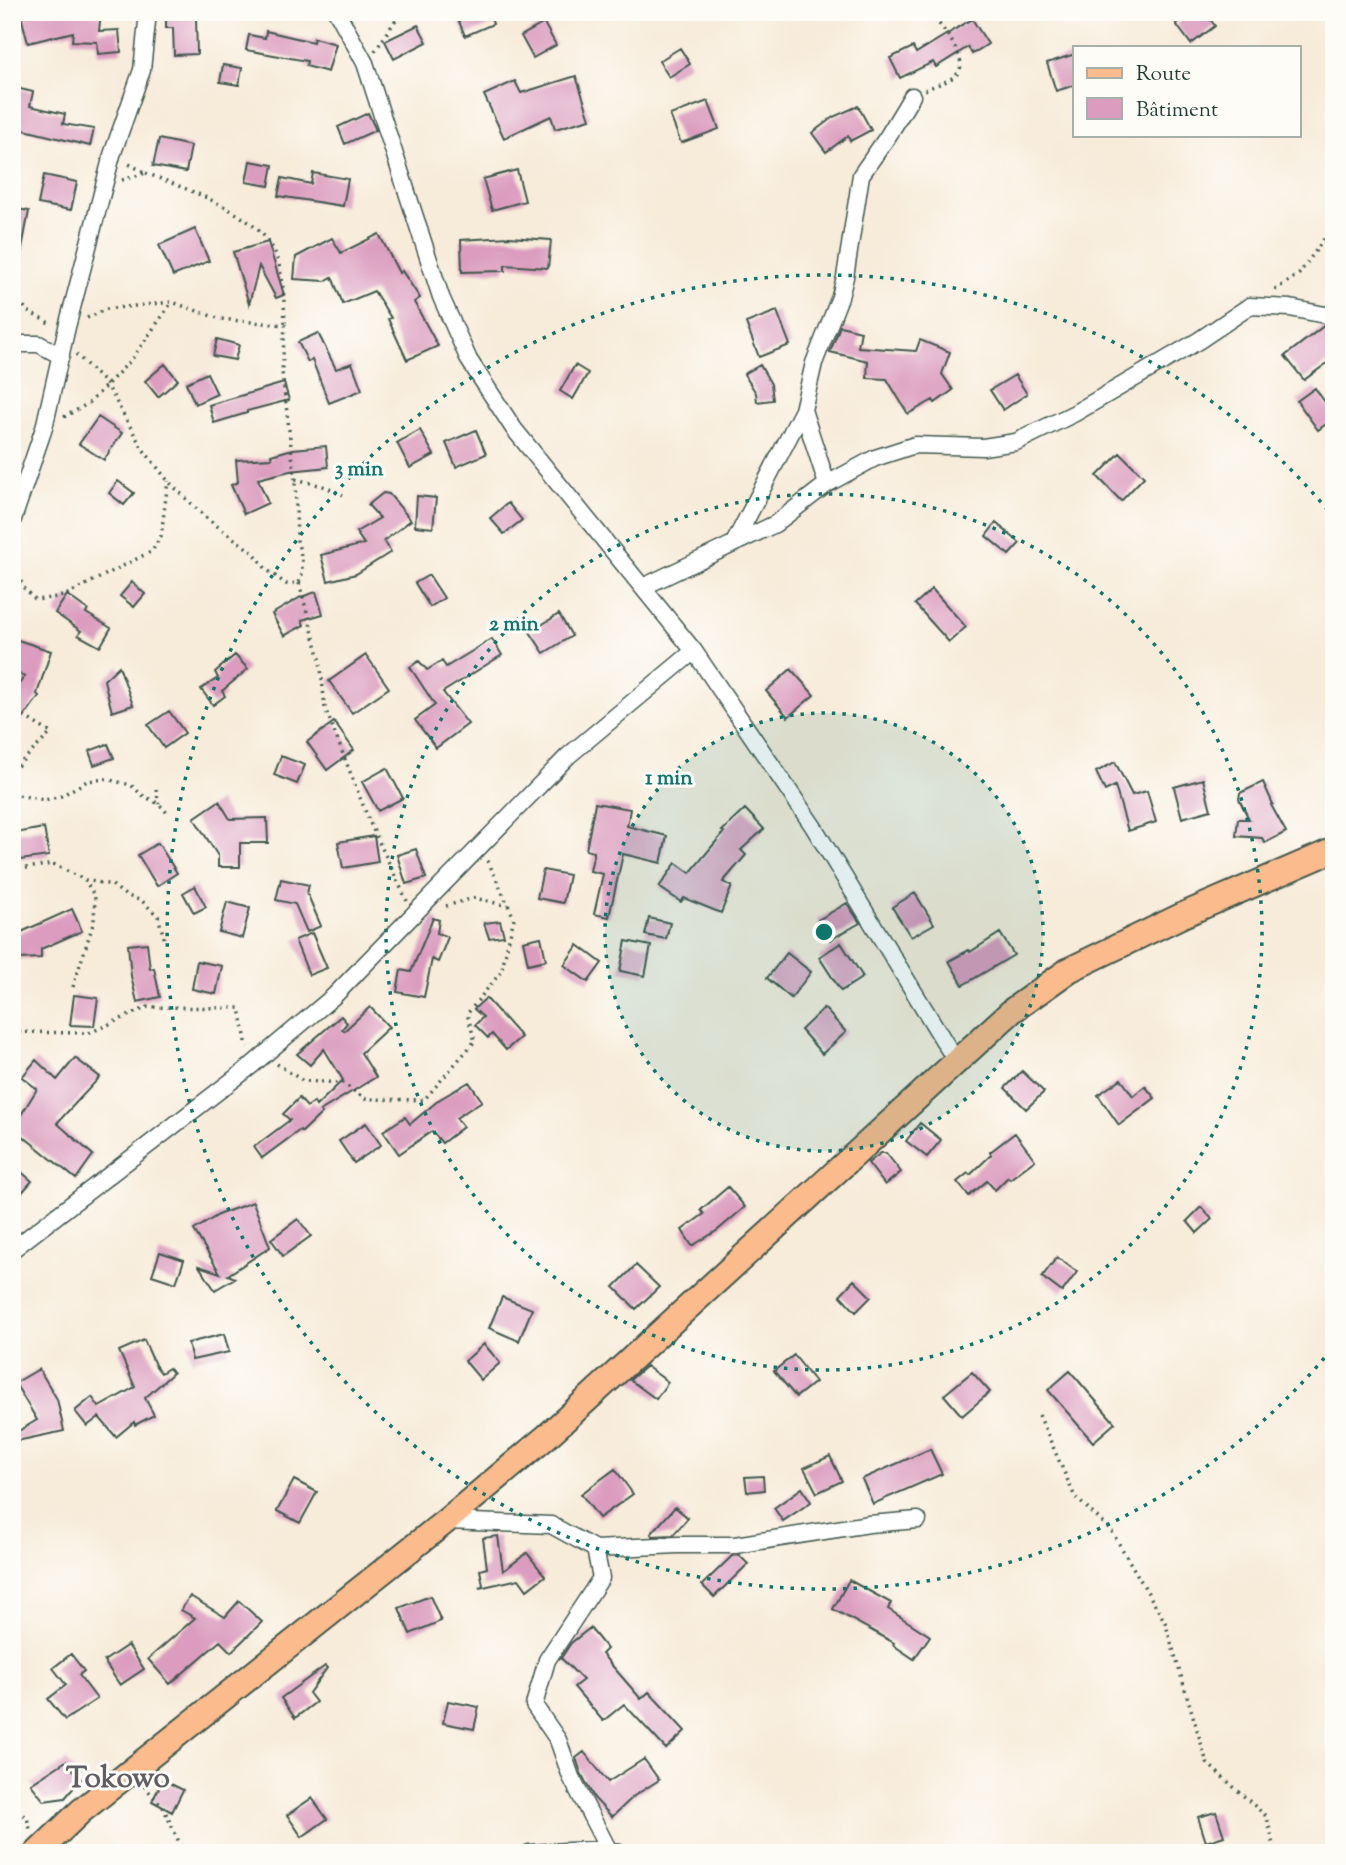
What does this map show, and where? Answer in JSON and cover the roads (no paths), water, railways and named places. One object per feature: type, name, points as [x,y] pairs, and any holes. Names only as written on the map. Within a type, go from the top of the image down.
[{"type":"main road","points":[[35,1847],[446,1521],[545,1438],[1013,1010],[1069,970],[1183,915],[1334,850]]},
{"type":"street","points":[[12,522],[44,428],[112,155],[142,70],[148,12]]},
{"type":"street","points":[[337,12],[365,63],[441,296],[469,360],[514,429],[694,651],[813,825],[956,1061]]},
{"type":"street","points":[[734,543],[803,410],[814,363],[845,277],[860,175],[912,96]]},
{"type":"street","points":[[643,587],[775,524],[827,484],[875,458],[915,445],[983,447],[1016,442],[1075,412],[1198,341],[1250,306],[1290,308],[1325,315],[1334,313]]},
{"type":"street","points":[[12,344],[64,341]]},
{"type":"street","points":[[803,410],[827,484]]},
{"type":"street","points":[[12,1250],[251,1066],[334,996],[568,756],[694,651]]},
{"type":"street","points":[[446,1521],[551,1525],[596,1549],[735,1545],[869,1524],[918,1520]]},
{"type":"street","points":[[529,1853],[614,1851],[570,1777],[558,1740],[534,1705],[547,1660],[601,1578],[596,1549]]},
{"type":"district","name":"Tokowo","points":[[118,1777]]}]
